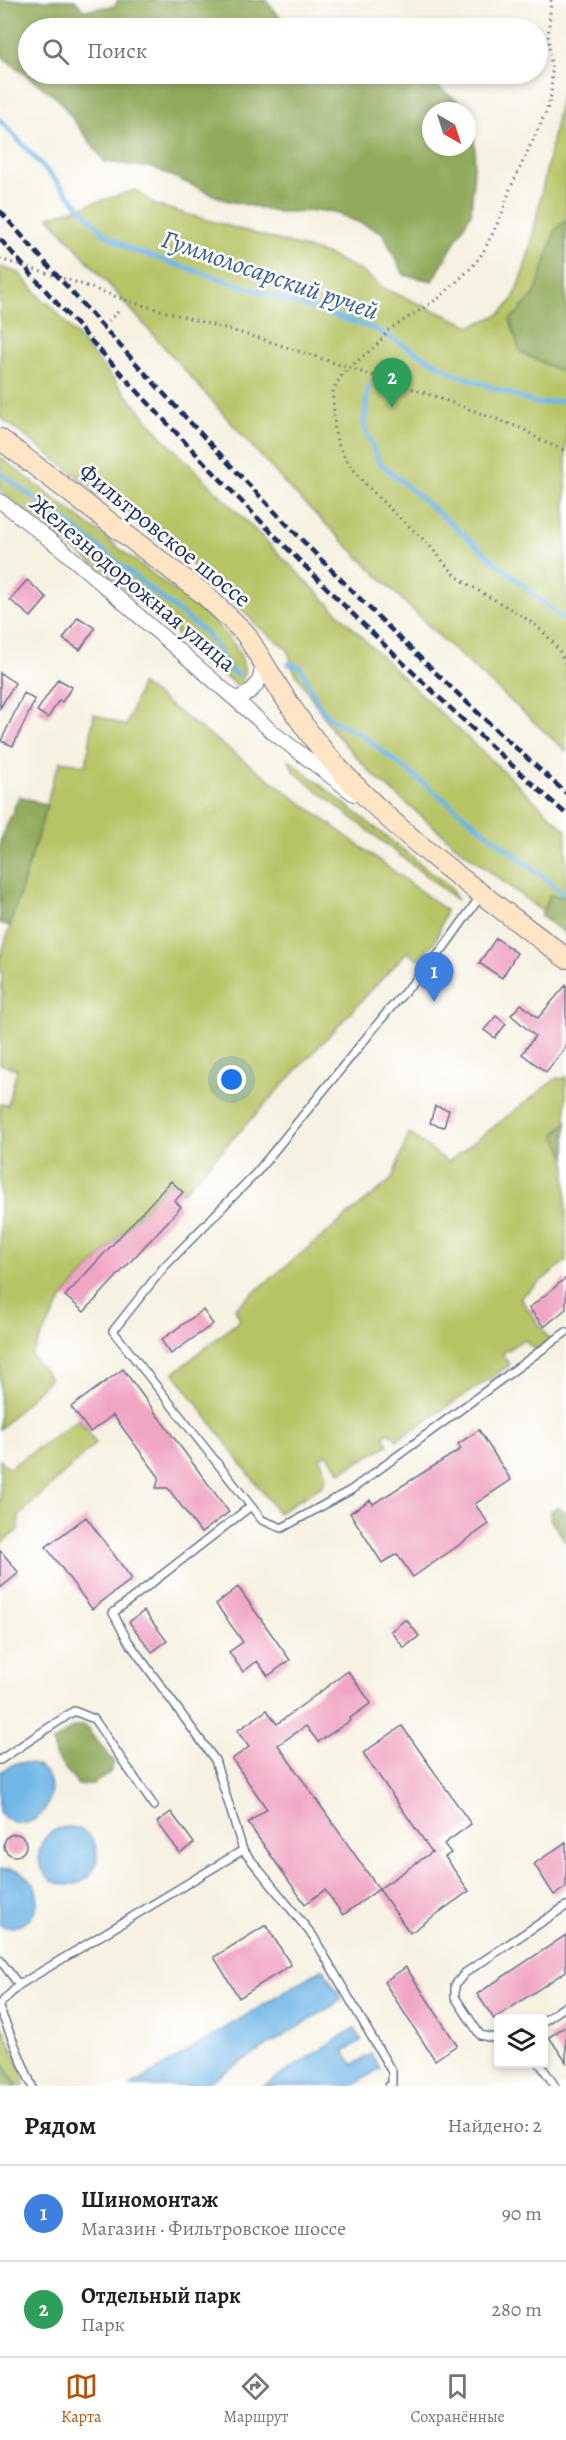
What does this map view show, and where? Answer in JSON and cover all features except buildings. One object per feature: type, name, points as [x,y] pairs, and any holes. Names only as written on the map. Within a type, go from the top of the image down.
[{"type":"main road","name":"Фильтровское шоссе","points":[[0,439],[205,594],[238,626],[330,759],[389,819],[417,844],[566,958]]},
{"type":"street","name":"Железнодорожная улица","points":[[0,501],[64,551],[322,772],[389,819]]},
{"type":"street","points":[[236,699],[255,688],[260,680],[262,660]]},
{"type":"lane","points":[[482,893],[442,950],[388,1011],[257,1172],[164,1267],[114,1331],[262,1520],[282,1528],[351,1490],[566,1332]]},
{"type":"lane","points":[[251,1506],[113,1613],[128,1641],[215,1760],[243,1850],[313,1936],[392,2072],[392,2084],[389,2086]]},
{"type":"lane","points":[[0,1760],[74,1711],[94,1719],[154,1806]]},
{"type":"lane","points":[[0,2004],[19,1985],[243,1850]]},
{"type":"lane","points":[[494,2038],[480,2035],[455,1997],[455,1985],[465,1973],[566,1906]]},
{"type":"lane","points":[[0,1960],[19,1985]]},
{"type":"lane","points":[[548,2018],[566,2006]]},
{"type":"lane","points":[[0,2010],[32,2086]]},
{"type":"lane","points":[[543,2068],[555,2086]]},
{"type":"path","points":[[551,0],[548,38],[552,74],[551,95],[547,110],[483,253],[471,268],[439,298],[387,331],[383,340],[347,368],[333,393],[336,438],[344,458],[372,491],[410,530],[426,542],[457,576],[538,626],[562,655],[566,665]]},
{"type":"path","points":[[0,259],[128,301],[262,339],[523,429],[542,441],[566,451]]},
{"type":"path","points":[[108,321],[121,309]]},
{"type":"green space","points":[[0,0],[75,0],[83,10],[115,6],[118,0],[266,0],[281,18],[18,18],[18,69],[5,59],[0,51]]},
{"type":"green space","points":[[566,73],[566,751],[441,638],[290,489],[49,217],[135,190],[155,205],[326,254],[361,271],[387,290],[471,326],[500,314],[512,301],[521,280],[532,240]]},
{"type":"green space","points":[[38,84],[434,84],[459,102],[422,102],[422,156],[475,156],[471,213],[433,281],[404,275],[382,232],[331,211],[279,212],[225,200],[154,168],[105,162],[58,99]]},
{"type":"green space","points":[[566,220],[566,374],[520,352],[510,320],[535,294],[556,229]]},
{"type":"green space","points":[[0,267],[19,273],[45,303],[48,302],[164,439],[396,671],[566,830],[566,897],[550,895],[543,912],[460,849],[372,774],[333,731],[293,669],[288,650],[256,625],[199,570],[0,417]]},
{"type":"green space","points":[[0,457],[214,621],[232,642],[241,658],[244,666],[242,685],[238,687],[110,577],[0,491]]},
{"type":"green space","points":[[141,684],[446,910],[436,940],[418,960],[407,952],[183,1192],[171,1181],[65,1295],[31,1355],[50,1378],[0,1429],[0,1104],[8,1105],[17,1069],[0,1064],[2,977],[0,959],[53,779],[61,761],[86,765],[94,714],[126,726]]},
{"type":"green space","points":[[288,759],[450,887],[457,900],[305,781],[294,771]]},
{"type":"green space","points":[[19,796],[47,805],[10,926],[0,923],[0,842]]},
{"type":"green space","points":[[550,895],[566,897],[566,934],[541,916]]},
{"type":"green space","points":[[566,1077],[566,1261],[520,1298],[550,1340],[535,1351],[524,1339],[502,1354],[510,1365],[397,1440],[389,1432],[384,1436],[388,1445],[341,1472],[327,1454],[320,1458],[327,1476],[322,1486],[278,1513],[174,1373],[240,1320],[235,1308],[392,1179],[409,1133],[448,1162],[557,1078]]},
{"type":"green space","points":[[566,1123],[566,1158],[555,1134]]},
{"type":"green space","points":[[79,1419],[96,1443],[25,1510],[19,1517],[18,1530],[0,1544],[0,1460],[9,1468]]},
{"type":"green space","points":[[558,1507],[566,1513],[566,1542],[550,1519],[551,1511]]},
{"type":"green space","points":[[84,1725],[114,1762],[110,1773],[93,1784],[78,1785],[55,1756],[53,1742],[73,1727]]},
{"type":"green space","points":[[0,2025],[5,2031],[22,2071],[24,2086],[18,2086],[0,2059]]},
{"type":"green space","points":[[0,2059],[18,2086],[0,2086]]},
{"type":"water","points":[[16,1763],[36,1766],[47,1775],[51,1788],[48,1802],[41,1814],[29,1822],[15,1822],[0,1813],[0,1772]]},
{"type":"water","points":[[62,1827],[74,1827],[89,1835],[97,1850],[97,1862],[89,1877],[74,1885],[62,1885],[47,1877],[39,1862],[39,1850],[47,1835]]},
{"type":"water","points":[[11,1869],[25,1875],[33,1884],[37,1894],[37,1905],[32,1915],[25,1923],[14,1927],[0,1926],[0,1870]]},
{"type":"water","points":[[323,1968],[342,2000],[202,2086],[131,2086]]},
{"type":"water","points":[[354,2028],[362,2040],[344,2051],[353,2065],[371,2054],[380,2068],[353,2086],[264,2086]]},
{"type":"waterway","name":"Гуммолосарский ручей","points":[[0,120],[105,234],[132,250],[375,329],[453,373],[538,404],[566,400]]},
{"type":"waterway","points":[[368,386],[364,426],[379,462],[566,622]]},
{"type":"waterway","points":[[0,473],[63,519],[208,635],[232,672],[238,675]]},
{"type":"waterway","points":[[289,664],[301,667],[320,707],[332,720],[362,735],[566,895]]},
{"type":"railway","points":[[0,211],[135,363],[274,511],[417,655],[566,793]]},
{"type":"railway","points":[[0,239],[135,389],[274,535],[418,677],[566,814]]},
{"type":"place","name":"Отдельный парк","points":[[392,408]]},
{"type":"place","name":"Шиномонтаж","points":[[434,1002]]}]
